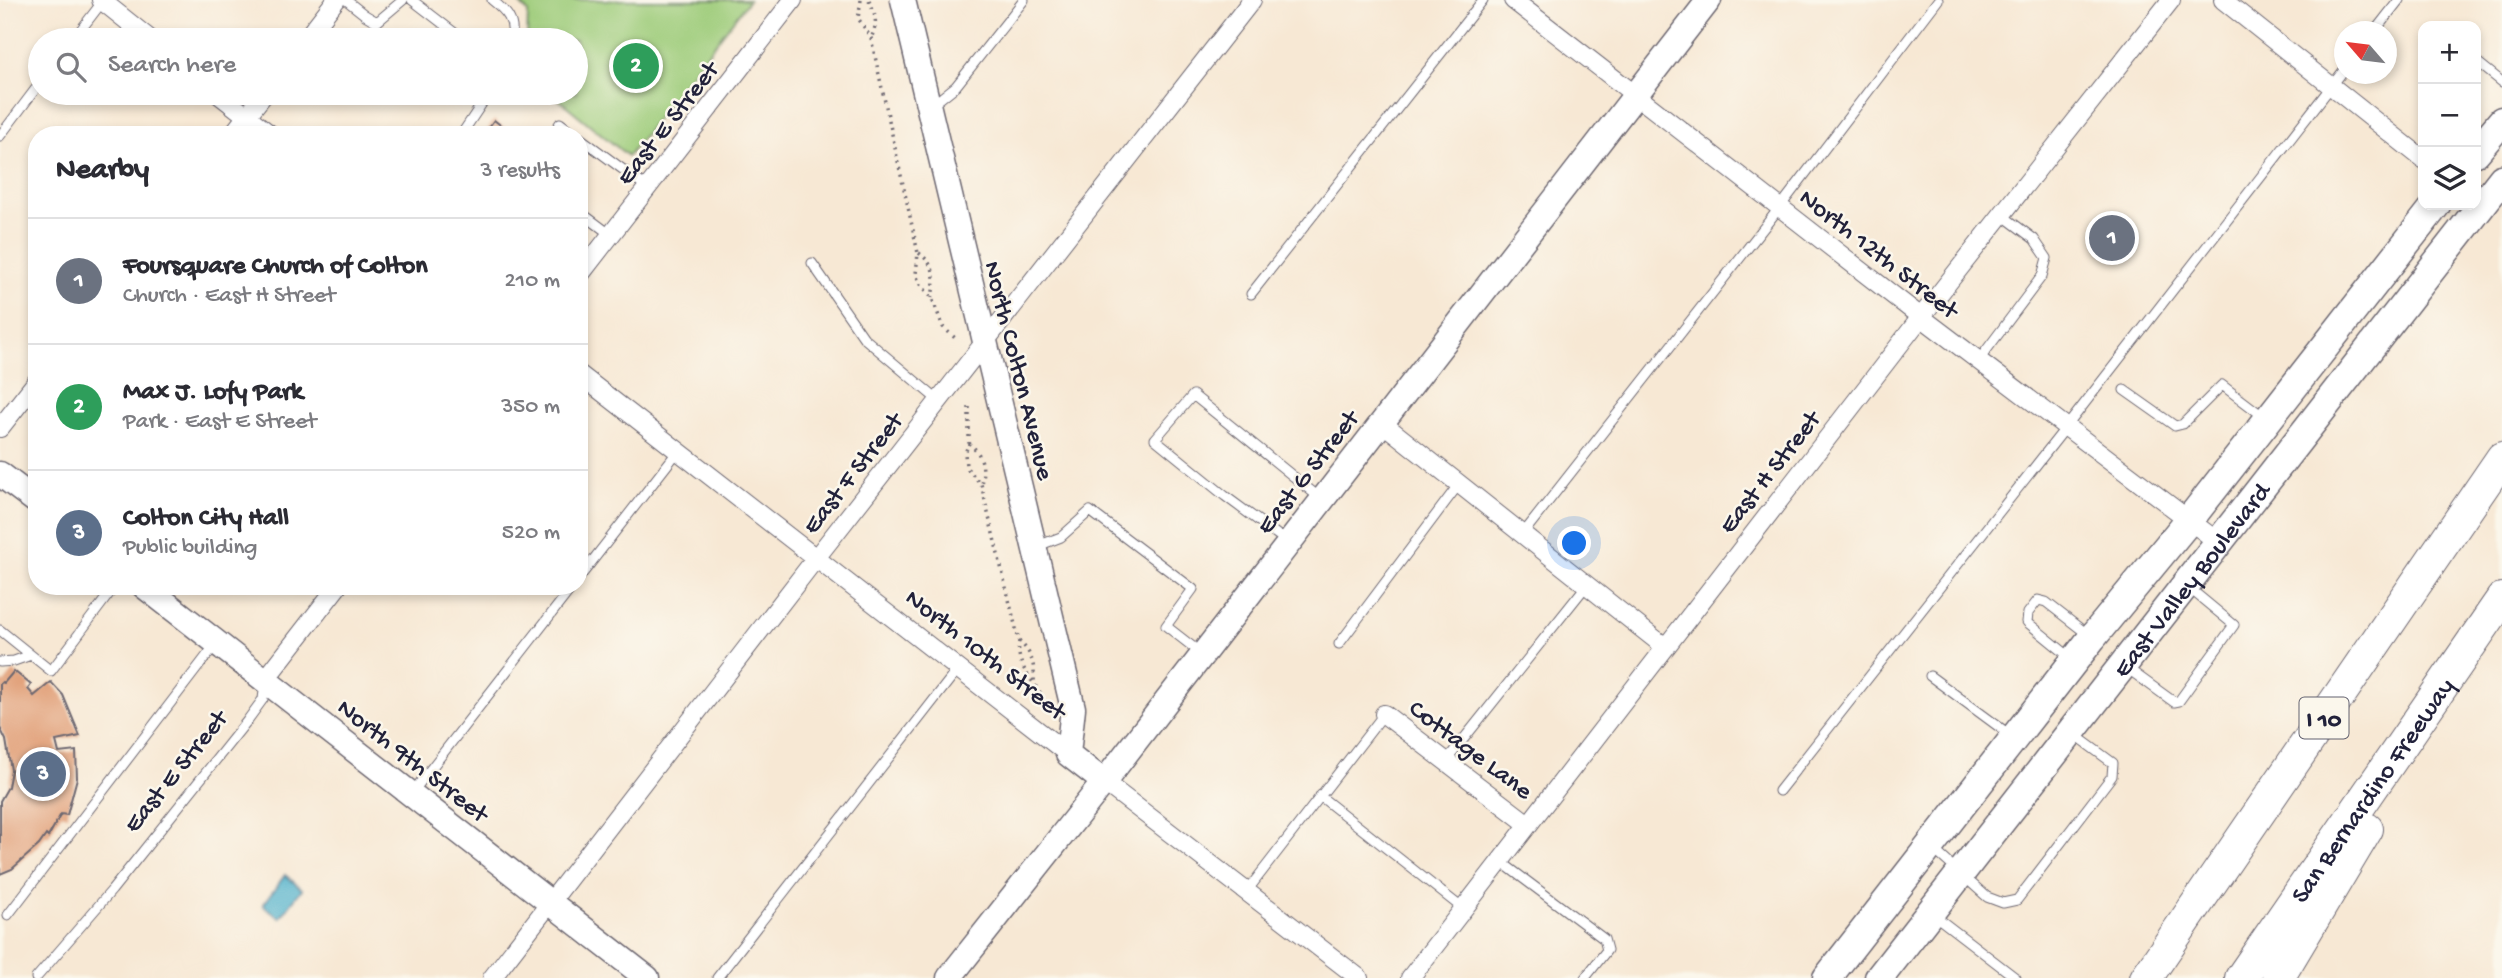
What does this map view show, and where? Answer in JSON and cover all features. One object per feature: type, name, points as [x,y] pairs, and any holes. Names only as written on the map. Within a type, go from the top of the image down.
[{"type":"highway","name":"I 10","points":[[2146,978],[2502,458]]},
{"type":"highway","name":"San Bernardino Freeway","points":[[2241,978],[2502,600]]},
{"type":"highway","points":[[2278,978],[2502,600]]},
{"type":"main road","points":[[2480,147],[2502,121]]},
{"type":"main road","name":"East Valley Boulevard","points":[[2481,200],[2502,179]]},
{"type":"main road","name":"East Valley Boulevard","points":[[1827,978],[2092,638],[2190,519],[2432,210]]},
{"type":"main road","name":"East Valley Boulevard","points":[[1879,978],[2473,210]]},
{"type":"street","points":[[314,28],[335,0]]},
{"type":"street","name":"East E Street","points":[[588,264],[793,0]]},
{"type":"street","name":"North Colton Avenue","points":[[903,0],[1073,708],[1068,754]]},
{"type":"street","name":"East F Street","points":[[492,978],[1252,0]]},
{"type":"street","name":"North 12th Street","points":[[1513,0],[1921,317],[2218,542]]},
{"type":"street","name":"East G Street","points":[[949,978],[1104,782],[1709,0]]},
{"type":"street","name":"East H Street","points":[[1410,978],[1921,317],[2171,0]]},
{"type":"street","points":[[2222,0],[2418,155]]},
{"type":"street","points":[[103,1],[136,28]]},
{"type":"street","points":[[233,105],[260,126]]},
{"type":"street","points":[[239,126],[256,105]]},
{"type":"street","name":"North 10th Street","points":[[588,381],[1360,978]]},
{"type":"street","points":[[0,428],[28,392]]},
{"type":"street","points":[[1381,422],[1665,648]]},
{"type":"street","points":[[0,474],[28,495]]},
{"type":"street","name":"North 9th Street","points":[[155,595],[647,978]]},
{"type":"street","name":"East E Street","points":[[265,680],[331,595]]},
{"type":"street","name":"Cottage Lane","points":[[1384,713],[1528,824]]},
{"type":"lane","points":[[346,0],[377,22],[403,0]]},
{"type":"lane","points":[[412,0],[448,28]]},
{"type":"lane","points":[[492,0],[508,13],[513,28]]},
{"type":"lane","points":[[929,108],[957,86],[1024,0]]},
{"type":"lane","points":[[1251,294],[1483,0]]},
{"type":"lane","points":[[1522,535],[1780,207],[1938,0]]},
{"type":"lane","points":[[2383,21],[2399,0]]},
{"type":"lane","points":[[83,28],[103,1]]},
{"type":"lane","points":[[2481,65],[2502,82]]},
{"type":"lane","points":[[1779,791],[2334,83]]},
{"type":"lane","points":[[0,136],[28,99]]},
{"type":"lane","points":[[467,126],[481,105]]},
{"type":"lane","points":[[588,143],[648,188]]},
{"type":"lane","points":[[1979,360],[2042,276],[2048,258],[2034,239],[2002,215]]},
{"type":"lane","points":[[588,218],[611,235]]},
{"type":"lane","points":[[812,263],[864,338],[940,402]]},
{"type":"lane","points":[[2124,390],[2175,426],[2183,424],[2222,385],[2268,420]]},
{"type":"lane","points":[[1288,542],[1225,496],[1155,439],[1193,395],[1321,499]]},
{"type":"lane","points":[[588,567],[678,452]]},
{"type":"lane","points":[[1339,644],[1459,484]]},
{"type":"lane","points":[[1033,547],[1061,537],[1090,511],[1193,590],[1166,626],[1202,654]]},
{"type":"lane","points":[[2123,665],[2174,702],[2179,701],[2234,625],[2185,585]]},
{"type":"lane","points":[[1446,761],[1586,586]]},
{"type":"lane","points":[[0,630],[51,671],[108,595]]},
{"type":"lane","points":[[411,795],[566,595]]},
{"type":"lane","points":[[2074,661],[2027,622],[2028,613],[2038,600],[2046,601],[2092,638]]},
{"type":"lane","points":[[8,915],[216,644]]},
{"type":"lane","points":[[0,662],[14,661],[31,655]]},
{"type":"lane","points":[[717,978],[958,669]]},
{"type":"lane","points":[[1930,676],[2014,738]]},
{"type":"lane","name":"East E Street","points":[[36,978],[111,890],[264,699],[265,680]]},
{"type":"lane","points":[[1247,891],[1384,713]]},
{"type":"lane","points":[[1930,846],[1987,897],[2004,903],[2017,900],[2112,776],[2113,763],[2071,732]]},
{"type":"lane","points":[[1320,796],[1462,908]]},
{"type":"lane","points":[[1500,861],[1604,939],[1607,950],[1585,978]]},
{"type":"lane","points":[[1930,912],[2016,978]]},
{"type":"path","points":[[861,0],[858,18],[870,38],[918,253],[916,274],[932,298],[943,327],[955,338]]},
{"type":"path","points":[[869,0],[876,17],[876,28],[870,38]]},
{"type":"path","points":[[918,253],[929,261],[933,269],[935,279],[932,298]]},
{"type":"path","points":[[969,407],[966,467],[981,484]]},
{"type":"path","points":[[969,443],[979,451],[985,469],[981,484],[1019,641],[1019,661],[1041,694]]},
{"type":"path","points":[[1019,641],[1028,650],[1033,661],[1034,683]]},
{"type":"green space","points":[[516,0],[749,0],[628,156],[566,105],[588,105],[588,28],[527,28],[528,12]]},
{"type":"water","points":[[285,875],[302,889],[280,918],[263,905]]},
{"type":"building","points":[[494,120],[502,126],[490,126]]},
{"type":"building","points":[[14,671],[31,685],[28,689],[34,696],[51,682],[63,695],[80,736],[56,741],[59,753],[76,751],[77,778],[67,815],[61,814],[48,837],[46,835],[39,845],[12,869],[0,874],[0,801],[8,787],[11,770],[6,740],[0,728],[0,684]]},
{"type":"place","name":"Max J. Lofy Park","points":[[636,66]]},
{"type":"place","name":"Foursquare Church of Colton","points":[[2112,238]]},
{"type":"place","name":"Colton City Hall","points":[[43,774]]}]
